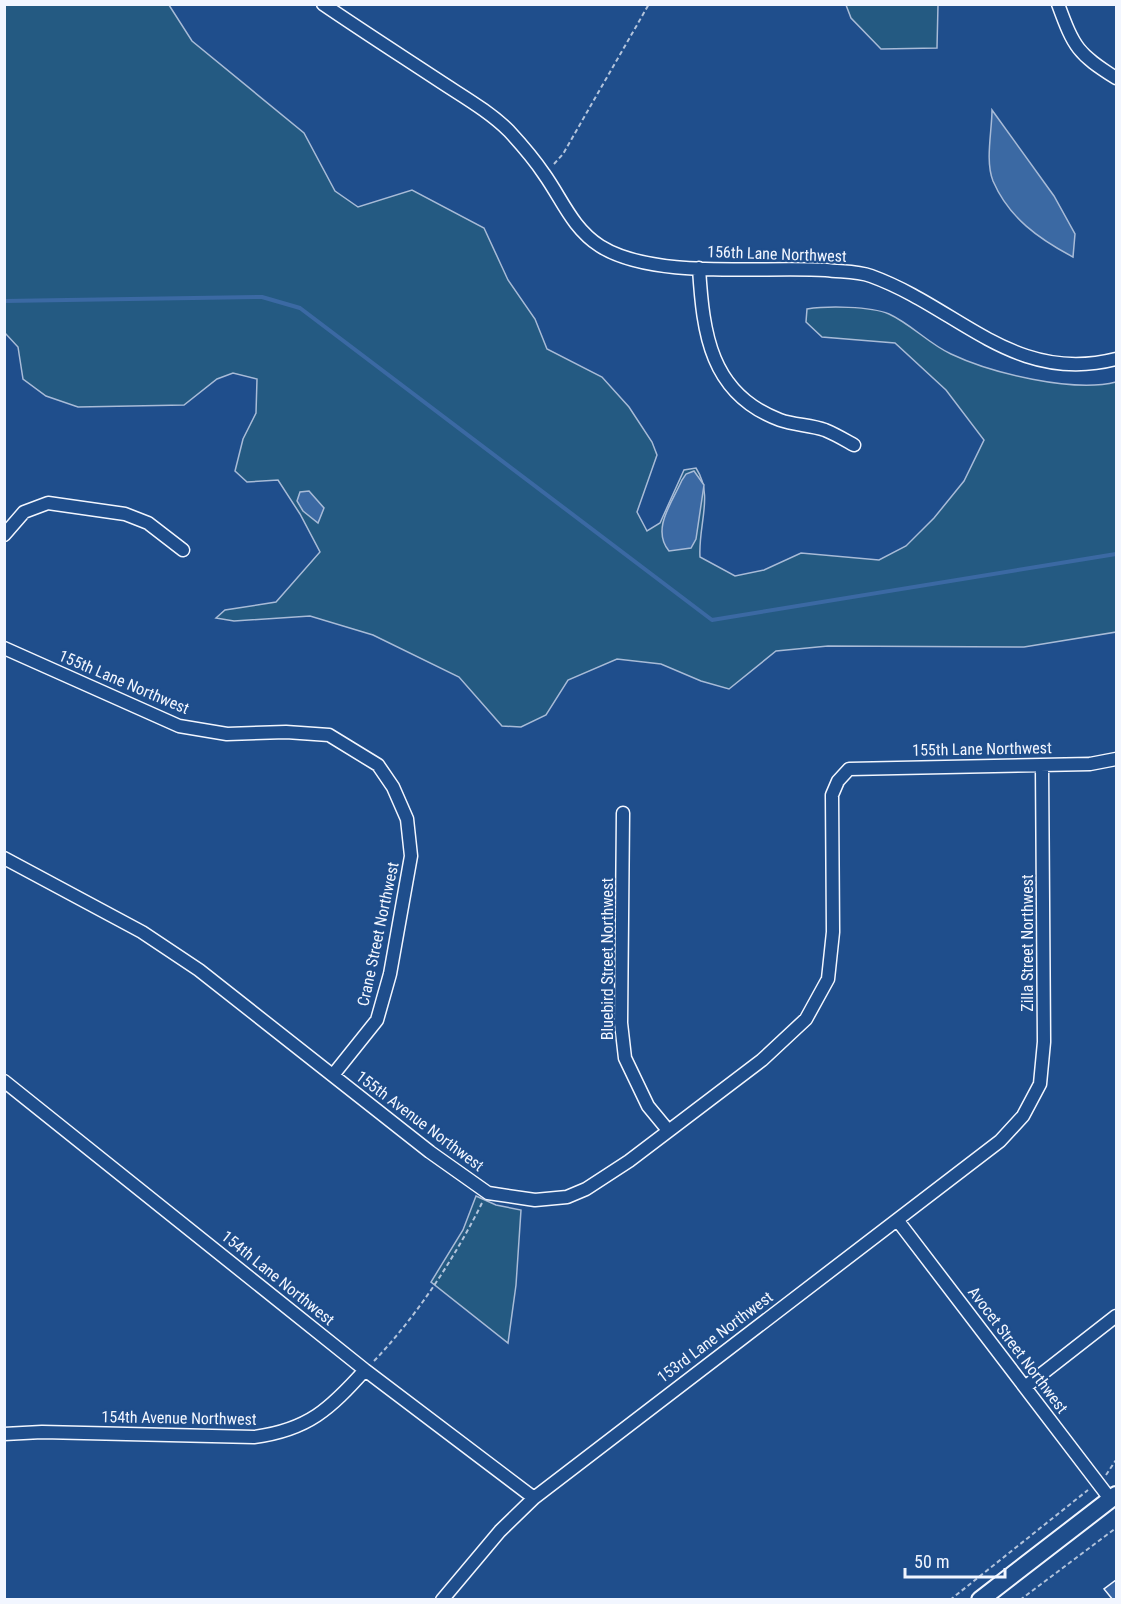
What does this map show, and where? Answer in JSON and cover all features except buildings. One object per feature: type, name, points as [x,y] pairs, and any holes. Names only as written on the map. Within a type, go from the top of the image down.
[{"type":"street","name":"156th Lane Northwest","points":[[323,4],[483,110],[508,131],[544,174],[571,220],[600,246],[636,262],[699,268],[795,268],[871,276],[926,303],[1002,348],[1027,358],[1054,364],[1095,365],[1116,359]]},
{"type":"street","points":[[1058,4],[1068,33],[1084,58],[1116,78]]},
{"type":"street","points":[[699,268],[702,318],[708,345],[735,393],[769,416],[825,430],[854,445]]},
{"type":"street","points":[[4,535],[24,512],[48,503],[125,514],[148,523],[183,550]]},
{"type":"street","name":"155th Lane Northwest","points":[[4,648],[179,726],[227,734],[286,732],[329,735],[378,765],[393,788]]},
{"type":"street","name":"155th Lane Northwest","points":[[814,1006],[828,979],[833,932],[832,795],[838,781],[848,770],[901,766],[1090,764],[1116,759]]},
{"type":"street","name":"Zilla Street Northwest","points":[[1023,1116],[1040,1084],[1044,1042],[1042,765]]},
{"type":"street","name":"Crane Street Northwest","points":[[333,1075],[377,1020],[390,974],[411,856],[407,819],[393,788]]},
{"type":"street","name":"Bluebird Street Northwest","points":[[623,813],[621,1023],[625,1058],[648,1106],[667,1130]]},
{"type":"street","name":"155th Avenue Northwest","points":[[4,858],[142,932],[199,970],[430,1152],[488,1193],[535,1200],[567,1197],[586,1189],[628,1161],[762,1060],[806,1019],[814,1006]]},
{"type":"street","name":"154th Lane Northwest","points":[[4,1081],[365,1370],[534,1498]]},
{"type":"street","name":"153rd Lane Northwest","points":[[442,1599],[500,1531],[534,1498],[739,1339],[898,1221],[1000,1141],[1023,1116]]},
{"type":"street","name":"Avocet Street Northwest","points":[[898,1221],[1025,1387],[1114,1498]]},
{"type":"street","points":[[1025,1387],[1116,1316]]},
{"type":"street","name":"154th Avenue Northwest","points":[[4,1434],[54,1432],[254,1437],[281,1434],[307,1424],[335,1403],[365,1370]]},
{"type":"street","points":[[980,1599],[1114,1498]]},
{"type":"path","points":[[544,174],[563,154],[649,4]]},
{"type":"path","points":[[365,1370],[391,1343],[438,1277],[463,1240],[488,1193]]},
{"type":"path","points":[[1112,1469],[1116,1460]]},
{"type":"path","points":[[950,1599],[1086,1492]]},
{"type":"path","points":[[1020,1599],[1116,1528]]},
{"type":"shaded area","points":[[5,5],[169,5],[192,41],[304,133],[335,191],[358,207],[412,190],[484,228],[508,280],[535,319],[547,349],[602,377],[629,407],[652,442],[657,455],[637,512],[647,531],[660,523],[684,470],[696,468],[704,489],[705,500],[700,557],[735,576],[764,570],[801,553],[879,560],[906,546],[934,518],[964,481],[984,440],[946,390],[895,343],[822,337],[806,322],[807,309],[848,307],[881,311],[897,318],[951,354],[1009,374],[1078,385],[1116,382],[1116,632],[1024,647],[828,646],[776,651],[729,689],[701,681],[661,664],[617,659],[568,680],[546,715],[521,727],[502,726],[459,677],[373,635],[310,616],[234,621],[216,618],[225,610],[276,602],[320,552],[300,514],[278,480],[247,482],[235,471],[243,439],[256,413],[257,379],[233,373],[217,379],[184,405],[78,407],[46,396],[23,379],[18,347],[5,333]]},
{"type":"shaded area","points":[[846,5],[938,5],[937,48],[881,49],[851,18]]},
{"type":"shaded area","points":[[992,110],[1054,196],[1075,234],[1073,257],[1048,243],[1026,226],[1007,206],[1000,194],[993,181],[989,164]]},
{"type":"shaded area","points":[[694,471],[704,485],[696,539],[691,548],[669,551],[662,534],[665,516],[682,480],[686,474]]},
{"type":"shaded area","points":[[309,491],[324,508],[318,523],[303,511],[297,501],[300,492]]},
{"type":"shaded area","points":[[476,1196],[496,1205],[521,1210],[516,1285],[508,1343],[431,1282],[463,1230]]},
{"type":"waterway","points":[[4,301],[262,297],[300,308],[712,620],[1116,554]]}]
